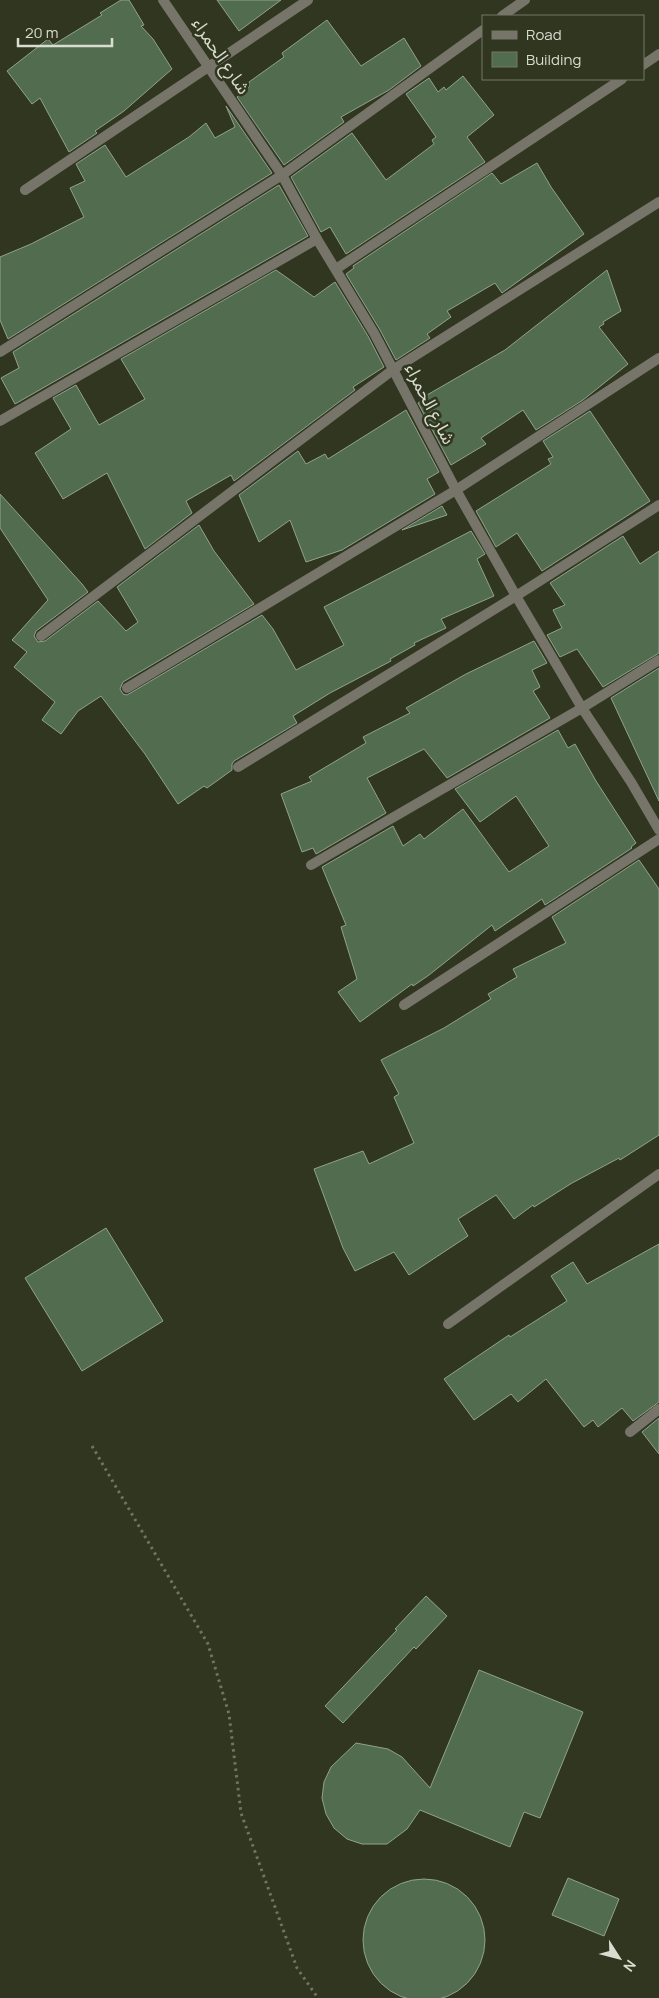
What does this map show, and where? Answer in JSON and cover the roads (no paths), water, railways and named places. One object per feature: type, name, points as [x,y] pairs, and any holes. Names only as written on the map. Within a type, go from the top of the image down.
[{"type":"street","name":"شارع الحمراء","points":[[163,0],[282,175],[317,239],[394,369],[456,490],[516,596],[582,708],[631,782],[659,830]]},
{"type":"street","points":[[25,190],[308,0]]},
{"type":"street","points":[[503,15],[525,0]]},
{"type":"street","points":[[0,352],[282,175],[482,31]]},
{"type":"street","points":[[644,64],[659,54]]},
{"type":"street","points":[[336,269],[620,80]]},
{"type":"street","points":[[41,636],[394,369],[659,202]]},
{"type":"street","points":[[0,422],[317,239]]},
{"type":"street","points":[[127,688],[456,490],[659,358]]},
{"type":"street","points":[[238,767],[516,596],[659,504]]},
{"type":"street","points":[[311,865],[582,708],[659,660]]},
{"type":"street","points":[[404,1005],[659,839]]},
{"type":"street","points":[[448,1324],[659,1174]]},
{"type":"street","points":[[630,1432],[659,1409]]}]
